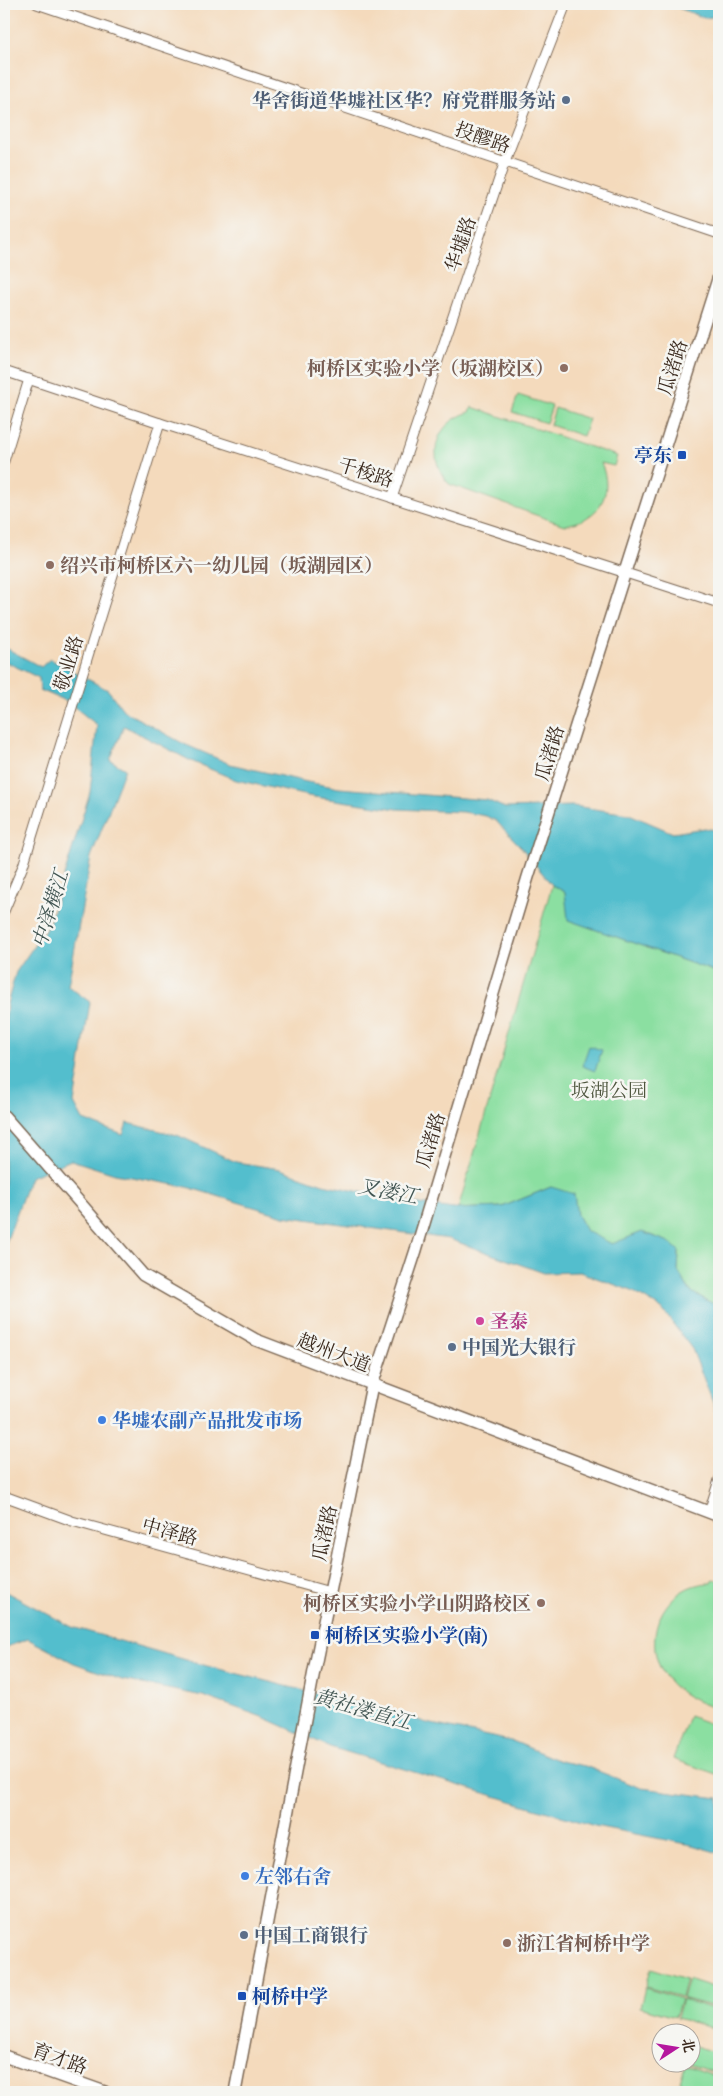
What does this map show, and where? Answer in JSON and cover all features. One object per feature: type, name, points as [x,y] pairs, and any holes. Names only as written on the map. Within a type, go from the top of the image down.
[{"type":"street","name":"投醪路","points":[[37,4],[719,234]]},
{"type":"street","name":"华墟路","points":[[392,498],[505,161],[566,4]]},
{"type":"street","name":"瓜渚路","points":[[235,2092],[299,1746],[372,1385],[416,1250],[431,1193],[528,877],[719,276]]},
{"type":"street","name":"千梭路","points":[[4,370],[160,423],[719,603]]},
{"type":"street","points":[[4,461],[29,379]]},
{"type":"street","name":"敬业路","points":[[4,911],[23,866],[160,423]]},
{"type":"street","name":"越州大道","points":[[4,1116],[95,1223],[143,1275],[256,1340],[714,1514]]},
{"type":"street","points":[[714,1514],[719,1480]]},
{"type":"street","name":"中泽路","points":[[4,1496],[72,1521],[330,1592]]},
{"type":"street","name":"育才路","points":[[4,2056],[105,2092]]},
{"type":"green space","points":[[518,395],[552,406],[546,423],[512,412]]},
{"type":"green space","points":[[472,407],[617,456],[614,466],[601,463],[606,486],[604,496],[594,512],[586,518],[564,525],[449,484],[437,463],[437,442],[449,424],[458,417],[470,412]]},
{"type":"green space","points":[[555,408],[589,419],[583,436],[550,425]]},
{"type":"green space","name":"坂湖公园","points":[[552,885],[565,892],[569,920],[719,973],[719,1307],[690,1291],[678,1271],[679,1251],[608,1246],[586,1232],[577,1215],[551,1187],[502,1207],[458,1209]]},
{"type":"green space","points":[[713,1579],[719,1581],[719,1710],[689,1697],[670,1683],[658,1661],[655,1645],[656,1630],[661,1615],[669,1602],[681,1592],[695,1585],[711,1583]]},
{"type":"green space","points":[[689,1716],[719,1727],[719,1775],[673,1759]]},
{"type":"green space","points":[[651,1968],[686,1979],[681,1997],[646,1987]]},
{"type":"green space","points":[[688,1979],[719,1989],[718,2008],[682,1998]]},
{"type":"green space","points":[[645,1988],[681,1999],[675,2017],[640,2007]]},
{"type":"green space","points":[[682,1999],[717,2010],[712,2028],[677,2018]]},
{"type":"green space","points":[[700,2048],[719,2054],[719,2074],[700,2068]]},
{"type":"green space","points":[[700,2070],[719,2077],[715,2092],[706,2092],[679,2084],[682,2074],[700,2074]]},
{"type":"water","points":[[668,4],[719,4],[719,16],[705,18]]},
{"type":"water","points":[[4,647],[41,667],[50,659],[108,690],[124,711],[184,744],[230,764],[339,788],[487,800],[505,808],[573,806],[629,814],[673,833],[705,828],[719,831],[719,973],[568,920],[565,892],[552,885],[521,847],[496,821],[486,816],[463,812],[397,809],[308,796],[236,780],[191,761],[124,726],[110,760],[125,769],[91,857],[68,986],[90,1002],[74,1103],[83,1120],[123,1135],[127,1123],[177,1135],[236,1162],[280,1169],[323,1184],[413,1203],[453,1209],[502,1207],[551,1187],[574,1194],[577,1215],[586,1231],[612,1244],[642,1232],[669,1242],[679,1251],[678,1271],[690,1291],[719,1307],[719,1418],[692,1349],[662,1309],[632,1291],[580,1272],[544,1273],[449,1239],[284,1216],[187,1187],[115,1174],[71,1160],[30,1177],[4,1248],[4,1035],[7,1004],[16,972],[49,924],[90,792],[97,725],[68,702],[40,690],[39,678],[4,661]]},
{"type":"water","points":[[589,1046],[602,1050],[595,1071],[582,1066]]},
{"type":"water","name":"黄社溇直江","points":[[4,1591],[72,1627],[207,1666],[337,1699],[379,1707],[427,1723],[515,1742],[560,1761],[585,1766],[641,1788],[719,1798],[719,1853],[692,1845],[595,1826],[330,1747],[265,1718],[203,1696],[122,1680],[74,1663],[28,1639],[9,1646],[4,1651]]},
{"type":"place","name":"华舍街道华墟社区华？府党群服务站","points":[[566,100]]},
{"type":"place","name":"柯桥区实验小学（坂湖校区）","points":[[564,368]]},
{"type":"place","name":"亭东","points":[[682,455]]},
{"type":"place","name":"绍兴市柯桥区六一幼儿园（坂湖园区）","points":[[50,565]]},
{"type":"place","name":"圣泰","points":[[480,1321]]},
{"type":"place","name":"中国光大银行","points":[[452,1347]]},
{"type":"place","name":"华墟农副产品批发市场","points":[[102,1420]]},
{"type":"place","name":"柯桥区实验小学山阴路校区","points":[[541,1603]]},
{"type":"place","name":"柯桥区实验小学(南)","points":[[315,1635]]},
{"type":"place","name":"左邻右舍","points":[[245,1876]]},
{"type":"place","name":"中国工商银行","points":[[244,1935]]},
{"type":"place","name":"浙江省柯桥中学","points":[[507,1943]]},
{"type":"place","name":"柯桥中学","points":[[242,1996]]},
{"type":"water label","name":"中泽横江","points":[[50,909]]},
{"type":"water label","name":"叉溇江","points":[[388,1191]]}]
